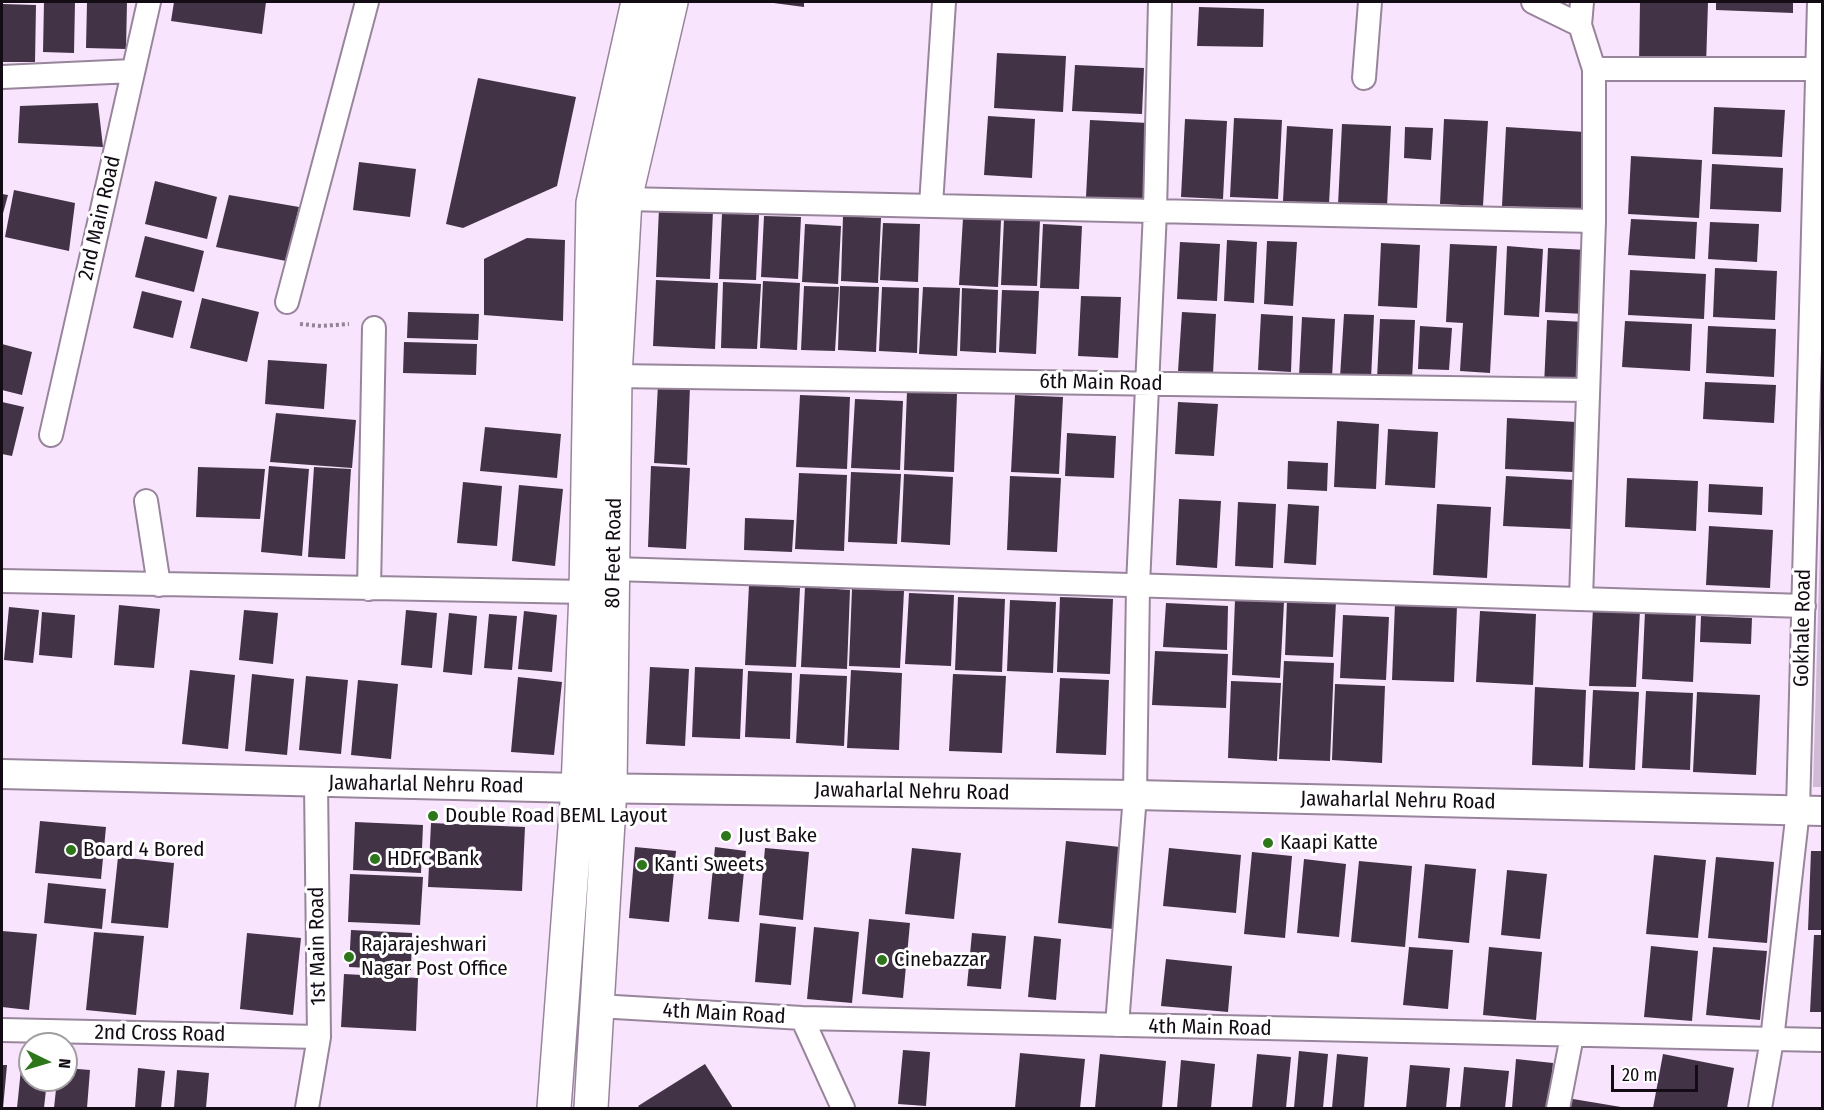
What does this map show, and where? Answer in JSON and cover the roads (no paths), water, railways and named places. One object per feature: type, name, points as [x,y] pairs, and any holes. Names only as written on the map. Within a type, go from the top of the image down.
[{"type":"main road","name":"80 Feet Road","points":[[591,1108],[598,1006],[594,788],[586,592],[593,204],[638,2]]},
{"type":"main road","name":"80 Feet Road","points":[[554,1108],[594,788],[614,569],[615,376],[625,199],[671,2]]},
{"type":"street","name":"2nd Main Road","points":[[51,435],[149,2]]},
{"type":"street","points":[[287,303],[367,2]]},
{"type":"street","points":[[930,206],[944,2]]},
{"type":"street","points":[[1117,1025],[1136,795],[1138,585],[1155,211],[1160,2]]},
{"type":"street","points":[[1364,78],[1370,2]]},
{"type":"street","points":[[1533,2],[1580,25]]},
{"type":"street","points":[[1581,598],[1594,221],[1594,69],[1580,25],[1582,2]]},
{"type":"street","name":"Gokhale Road","points":[[1760,1108],[1810,811],[1804,606],[1817,291],[1819,2]]},
{"type":"street","points":[[1594,69],[1820,69]]},
{"type":"street","points":[[2,77],[133,71]]},
{"type":"street","points":[[625,199],[1594,221]]},
{"type":"street","points":[[369,589],[374,328]]},
{"type":"street","name":"6th Main Road","points":[[615,376],[1587,390]]},
{"type":"street","points":[[146,501],[159,585]]},
{"type":"street","points":[[614,569],[1804,606]]},
{"type":"street","points":[[2,581],[586,592]]},
{"type":"street","name":"Jawaharlal Nehru Road","points":[[2,774],[316,783],[1136,795],[1810,811]]},
{"type":"street","name":"1st Main Road","points":[[307,1108],[319,1037],[316,783]]},
{"type":"street","name":"4th Main Road","points":[[598,1006],[802,1018],[1822,1040]]},
{"type":"street","points":[[802,1018],[843,1108]]},
{"type":"street","name":"2nd Cross Road","points":[[2,1030],[319,1037]]},
{"type":"street","points":[[1558,1108],[1572,1036]]},
{"type":"place","name":"Double Road BEML Layout","points":[[433,816]]},
{"type":"place","name":"Just Bake","points":[[726,836]]},
{"type":"place","name":"Kaapi Katte","points":[[1268,843]]},
{"type":"place","name":"Board 4 Bored","points":[[71,850]]},
{"type":"place","name":"HDFC Bank","points":[[375,859]]},
{"type":"place","name":"Kanti Sweets","points":[[642,865]]},
{"type":"place","name":"Rajarajeshwari Nagar Post Office","points":[[349,957]]},
{"type":"place","name":"Cinebazzar","points":[[882,960]]}]
